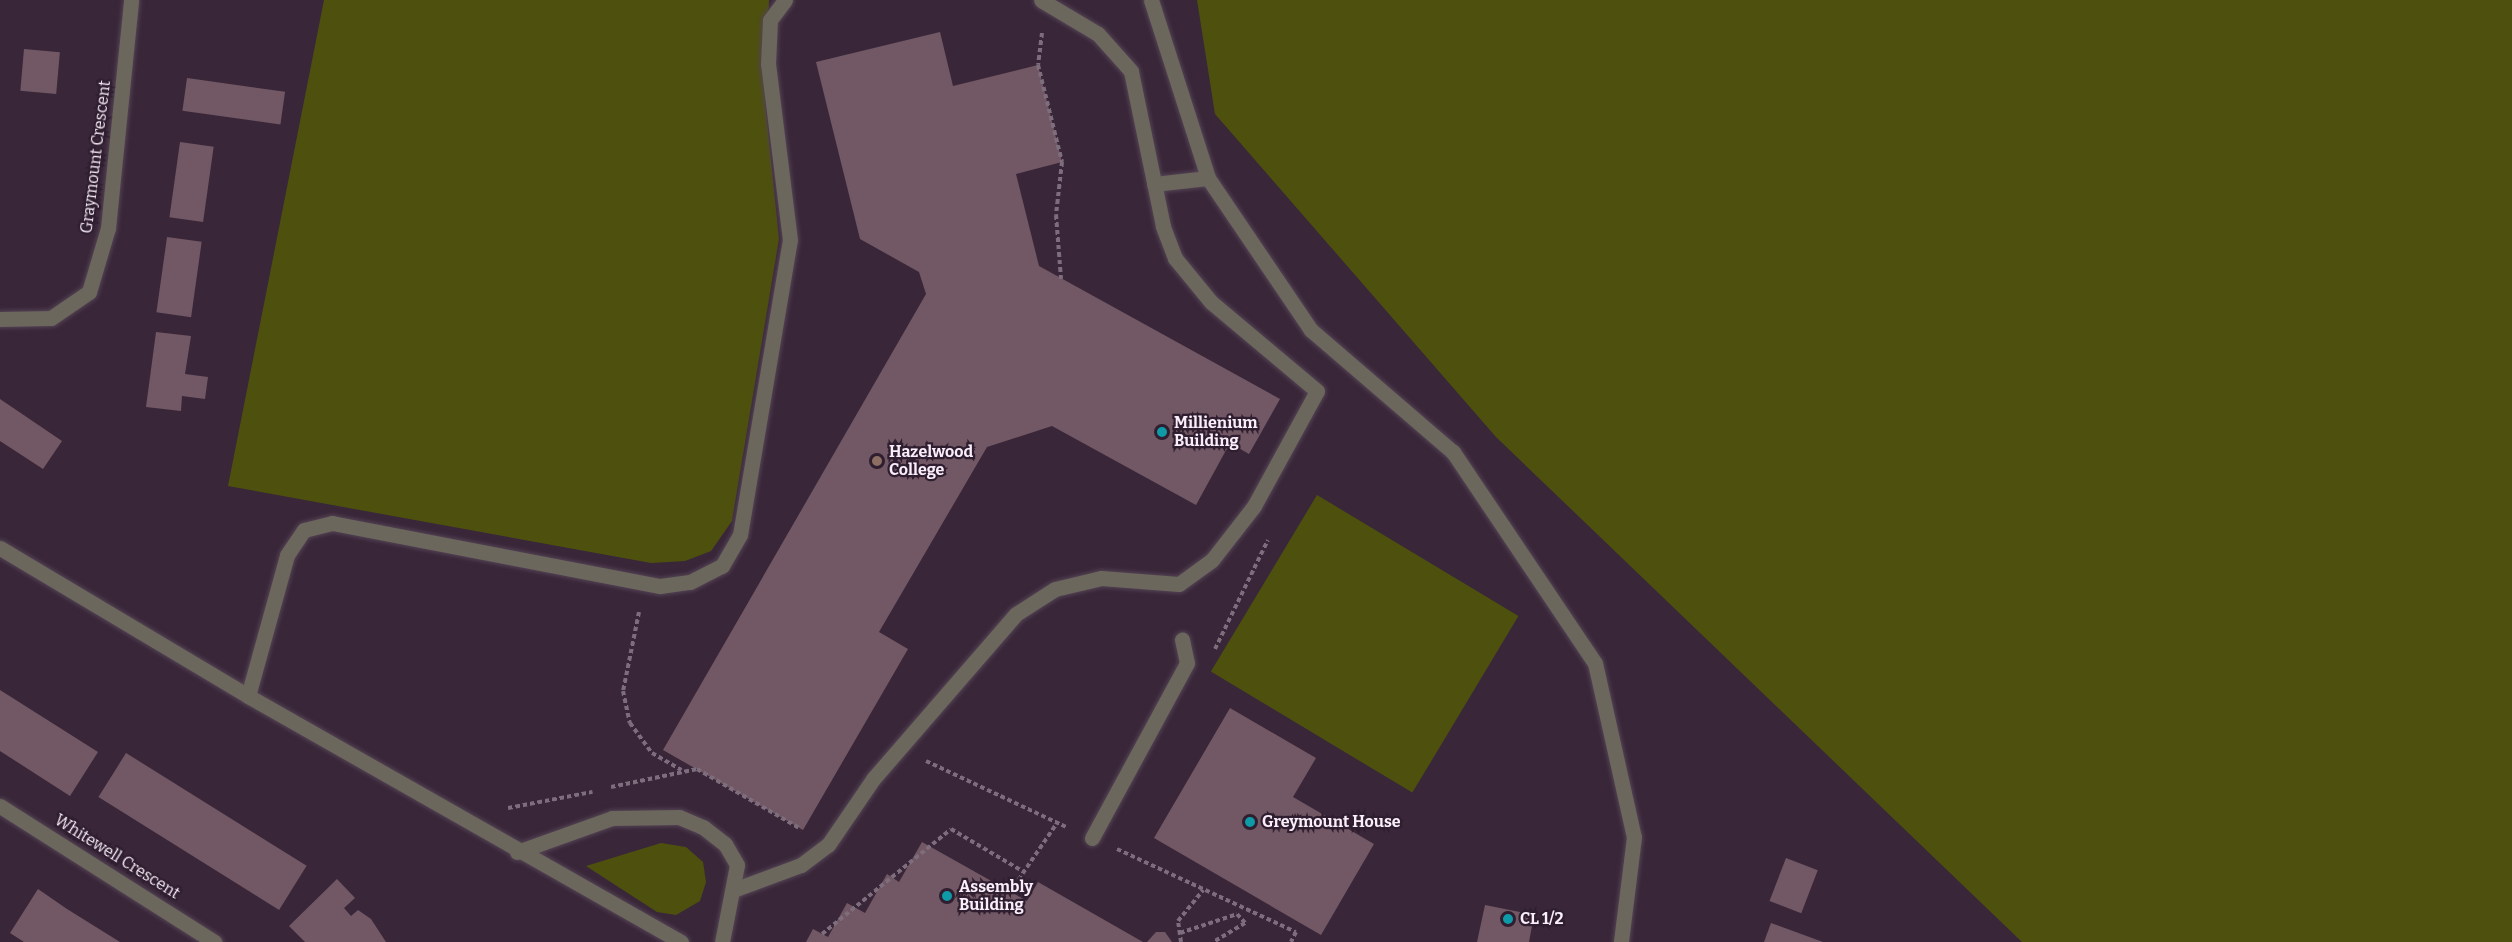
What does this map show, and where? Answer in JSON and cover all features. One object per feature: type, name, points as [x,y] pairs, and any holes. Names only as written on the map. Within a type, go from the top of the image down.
[{"type":"street","name":"Graymount Crescent","points":[[0,319],[51,318],[89,292],[108,228],[131,0]]},
{"type":"street","points":[[248,696],[287,555],[304,530],[332,523],[645,584],[690,582],[722,566],[740,535],[790,240],[768,64],[771,20],[785,0]]},
{"type":"street","points":[[736,889],[801,865],[828,845],[900,748],[1014,616],[1055,589],[1101,578],[1179,584],[1212,561],[1254,506],[1317,391],[1211,302],[1175,258],[1154,184],[1131,71],[1098,34],[1041,0]]},
{"type":"street","points":[[1151,0],[1208,178],[1311,330],[1454,452],[1595,663],[1634,837],[1621,942]]},
{"type":"street","points":[[1154,184],[1208,178]]},
{"type":"street","points":[[0,548],[248,696],[517,852],[681,942]]},
{"type":"street","points":[[1092,838],[1187,663],[1182,640]]},
{"type":"street","name":"Whitewell Crescent","points":[[0,806],[214,942]]},
{"type":"street","points":[[517,852],[612,818],[679,818],[725,844],[737,865],[736,889],[722,942]]},
{"type":"path","points":[[1038,65],[1062,162],[1056,216],[1061,279]]},
{"type":"path","points":[[1187,663],[1213,654],[1272,530]]},
{"type":"path","points":[[645,584],[623,691],[630,723],[652,753],[682,770]]},
{"type":"path","points":[[900,748],[993,794]]},
{"type":"path","points":[[504,809],[682,770],[697,769],[828,845]]},
{"type":"path","points":[[1010,892],[1057,823]]},
{"type":"path","points":[[822,934],[951,829],[1024,872]]},
{"type":"path","points":[[1153,866],[1296,932],[1291,942]]},
{"type":"path","points":[[1181,942],[1178,921],[1203,890]]},
{"type":"path","points":[[1180,933],[1237,914],[1245,923],[1212,942]]},
{"type":"shaded area","points":[[324,0],[769,0],[765,101],[779,239],[732,521],[711,551],[685,561],[651,563],[228,486]]},
{"type":"shaded area","points":[[1197,0],[2512,0],[2512,942],[2022,942],[1496,437],[1215,114]]},
{"type":"shaded area","points":[[1317,495],[1518,616],[1412,793],[1211,672]]},
{"type":"shaded area","points":[[661,843],[686,847],[703,862],[706,882],[700,901],[676,915],[657,912],[586,866]]},
{"type":"building","name":"Millienium Building","points":[[940,32],[953,86],[1038,65],[1062,162],[1016,174],[1039,266],[1280,399],[1249,454],[1230,443],[1196,505],[1052,426],[987,447],[879,632],[908,649],[803,830],[663,750],[926,294],[919,272],[860,239],[816,62]]},
{"type":"building","points":[[24,49],[60,52],[56,94],[20,91]]},
{"type":"building","points":[[187,78],[285,92],[280,124],[182,111]]},
{"type":"building","points":[[180,142],[214,147],[203,222],[169,217]]},
{"type":"building","points":[[167,237],[202,242],[191,317],[156,312]]},
{"type":"building","points":[[156,332],[191,336],[185,374],[208,377],[205,399],[182,396],[181,411],[146,407]]},
{"type":"building","points":[[0,399],[62,441],[43,469],[0,441]]},
{"type":"building","points":[[0,690],[98,752],[70,796],[0,751]]},
{"type":"building","name":"Greymount House","points":[[1230,708],[1316,758],[1293,797],[1374,844],[1321,935],[1154,838]]},
{"type":"building","points":[[126,753],[307,866],[279,910],[98,797]]},
{"type":"building","name":"Assembly Building","points":[[922,842],[1027,901],[1038,882],[1143,942],[806,942],[813,929],[828,937],[847,903],[865,913],[887,874],[899,882]]},
{"type":"building","points":[[1786,858],[1818,870],[1801,913],[1770,901]]},
{"type":"building","points":[[337,879],[355,898],[344,908],[351,916],[358,910],[371,919],[386,942],[305,942],[289,926]]},
{"type":"building","points":[[38,889],[120,942],[24,942],[10,933]]},
{"type":"building","name":"CL 1/2","points":[[1485,905],[1534,915],[1529,942],[1477,942]]},
{"type":"building","points":[[1771,923],[1823,942],[1764,942]]},
{"type":"building","points":[[1156,932],[1165,932],[1172,942],[1147,942]]},
{"type":"place","name":"Millienium Building","points":[[1162,432]]},
{"type":"place","name":"Hazelwood College","points":[[877,461]]},
{"type":"place","name":"Greymount House","points":[[1250,822]]},
{"type":"place","name":"Assembly Building","points":[[947,896]]},
{"type":"place","name":"CL 1/2","points":[[1508,919]]}]
